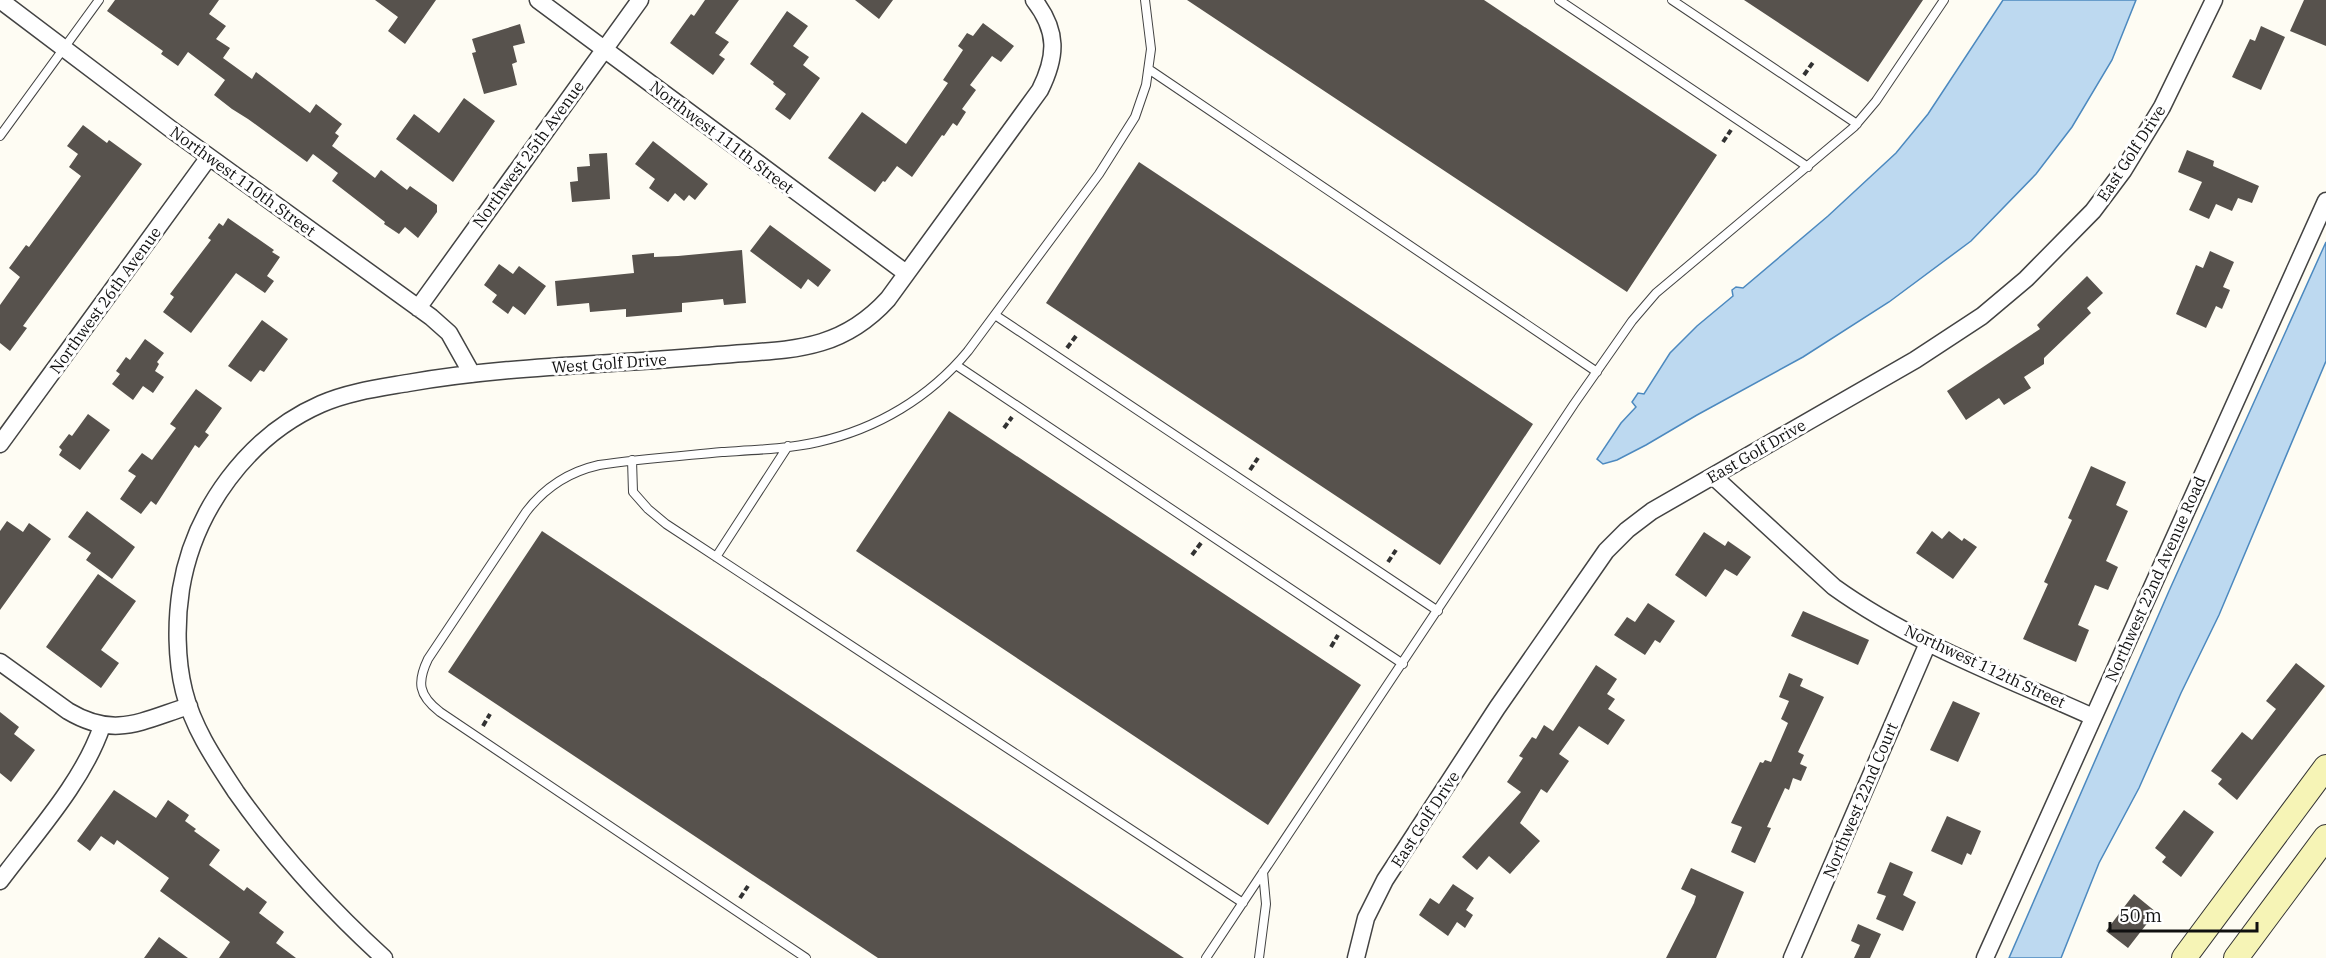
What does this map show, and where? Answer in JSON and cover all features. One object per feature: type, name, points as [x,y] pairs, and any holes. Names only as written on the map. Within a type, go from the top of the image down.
[{"type":"main road","points":[[2184,958],[2326,767]]},
{"type":"main road","points":[[2236,958],[2326,837]]},
{"type":"street","name":"Northwest 110th Street","points":[[0,0],[209,157],[418,308],[449,333],[472,374]]},
{"type":"street","name":"Northwest 111th Street","points":[[538,0],[906,273]]},
{"type":"street","name":"Northwest 25th Avenue","points":[[418,308],[640,0]]},
{"type":"street","name":"West Golf Drive","points":[[384,958],[313,888],[259,822],[215,760],[200,733],[189,706],[181,677],[178,635],[183,577],[188,558],[212,504],[249,455],[282,427],[303,412],[325,402],[371,389],[472,374],[752,354],[807,346],[838,337],[867,320],[888,299],[1021,118],[1044,81],[1053,59],[1053,43],[1048,23],[1034,0]]},
{"type":"street","name":"East Golf Drive","points":[[1356,958],[1366,918],[1385,880],[1485,726],[1596,564],[1615,541],[1639,520],[1916,360],[1982,315],[2033,272],[2093,211],[2123,171],[2162,107],[2214,0]]},
{"type":"street","name":"Northwest 26th Avenue","points":[[0,444],[209,157]]},
{"type":"street","name":"Northwest 22nd Avenue Road","points":[[1985,958],[2326,201]]},
{"type":"street","name":"Northwest 112th Street","points":[[1713,476],[1834,587],[1853,601],[1928,643],[2092,717]]},
{"type":"street","name":"Northwest 22nd Court","points":[[1792,958],[1928,643]]},
{"type":"street","points":[[0,662],[79,718],[102,726],[118,727],[132,724],[189,706]]},
{"type":"street","points":[[0,881],[89,759],[102,726]]},
{"type":"lane","points":[[0,136],[99,0]]},
{"type":"lane","points":[[806,958],[432,706],[422,690],[421,678],[428,658],[520,521],[539,497],[557,482],[582,469],[632,460],[788,446],[832,439],[886,418],[918,398],[956,365],[1117,148],[1142,103],[1150,70],[1151,32],[1145,0]]},
{"type":"lane","points":[[1559,0],[1808,167]]},
{"type":"lane","points":[[1672,0],[1857,124]]},
{"type":"lane","points":[[1206,958],[1632,321],[1656,293],[1857,124],[1876,101],[1944,0]]},
{"type":"lane","points":[[1150,70],[1597,372]]},
{"type":"lane","points":[[995,315],[1438,611]]},
{"type":"lane","points":[[956,365],[1403,664]]},
{"type":"lane","points":[[716,557],[788,446]]},
{"type":"lane","points":[[632,460],[633,490],[642,503],[666,524],[1243,903]]},
{"type":"lane","points":[[1259,958],[1266,904],[1263,872]]},
{"type":"path","points":[[1804,75],[1814,61]]},
{"type":"path","points":[[1723,142],[1732,129]]},
{"type":"path","points":[[1066,350],[1076,336]]},
{"type":"path","points":[[1004,428],[1013,415]]},
{"type":"path","points":[[1249,471],[1258,458]]},
{"type":"path","points":[[1192,555],[1202,541]]},
{"type":"path","points":[[1387,563],[1396,550]]},
{"type":"path","points":[[1330,647],[1340,634]]},
{"type":"path","points":[[481,727],[490,714]]},
{"type":"path","points":[[739,900],[748,886]]},
{"type":"water","points":[[2003,0],[2136,0],[2112,60],[2072,127],[2036,174],[1971,241],[1889,302],[1803,357],[1646,445],[1617,460],[1603,464],[1597,459],[1621,423],[1636,407],[1632,402],[1638,393],[1644,394],[1670,353],[1697,326],[1733,296],[1732,290],[1736,287],[1743,288],[1828,216],[1896,153],[1928,114]]},
{"type":"water","points":[[2326,242],[2326,361],[2219,615],[2139,788],[2099,863],[2061,958],[2009,958],[2169,591]]},
{"type":"building","points":[[115,0],[219,0],[209,14],[226,26],[216,39],[230,48],[223,58],[252,79],[256,72],[310,113],[316,104],[342,124],[335,133],[339,136],[332,146],[375,178],[381,170],[407,190],[410,186],[437,205],[437,212],[418,238],[405,227],[399,234],[332,181],[338,173],[313,154],[307,162],[214,95],[225,80],[188,52],[178,66],[161,54],[163,51],[107,11]]},
{"type":"building","points":[[375,0],[436,0],[405,44],[388,31],[398,17]]},
{"type":"building","points":[[705,0],[739,0],[715,33],[729,42],[719,55],[725,59],[713,75],[670,43],[691,14],[694,16]]},
{"type":"building","points":[[855,0],[893,0],[879,19]]},
{"type":"building","points":[[1187,0],[1484,0],[1717,155],[1627,292]]},
{"type":"building","points":[[1744,0],[1923,0],[1868,82]]},
{"type":"building","points":[[2304,0],[2326,0],[2326,46],[2290,31]]},
{"type":"building","points":[[787,11],[808,26],[793,46],[809,57],[803,65],[820,78],[790,120],[775,109],[786,94],[750,64]]},
{"type":"building","points":[[983,23],[1014,46],[1001,62],[992,56],[970,85],[976,90],[962,109],[966,112],[957,126],[953,123],[944,136],[942,135],[912,177],[897,166],[875,192],[828,158],[862,112],[906,144],[948,83],[943,80],[963,50],[958,46],[967,33],[973,36]]},
{"type":"building","points":[[520,24],[525,43],[513,46],[517,62],[512,64],[517,85],[484,94],[472,53],[476,52],[472,39]]},
{"type":"building","points":[[2261,26],[2285,37],[2261,90],[2232,77],[2250,39],[2255,41]]},
{"type":"building","points":[[464,98],[495,121],[453,182],[396,139],[414,114],[439,133]]},
{"type":"building","points":[[83,125],[107,143],[109,140],[142,164],[23,326],[27,328],[10,351],[0,343],[0,305],[20,277],[9,268],[26,245],[29,247],[81,176],[69,167],[78,154],[67,146]]},
{"type":"building","points":[[653,141],[708,184],[695,200],[689,195],[684,201],[675,193],[668,202],[649,188],[655,179],[635,164]]},
{"type":"building","points":[[2187,150],[2214,161],[2213,166],[2259,186],[2252,203],[2238,198],[2232,211],[2216,204],[2209,219],[2189,210],[2202,182],[2178,172]]},
{"type":"building","points":[[607,153],[610,199],[572,202],[570,182],[578,181],[577,167],[590,166],[589,154]]},
{"type":"building","points":[[1139,162],[1533,424],[1440,565],[1046,303]]},
{"type":"building","points":[[228,218],[274,250],[272,252],[280,257],[267,276],[274,281],[265,293],[236,273],[191,333],[163,312],[174,297],[170,294],[211,240],[208,238],[219,223],[223,226]]},
{"type":"building","points":[[770,225],[831,270],[818,287],[808,279],[801,289],[750,251]]},
{"type":"building","points":[[742,250],[746,303],[724,305],[723,299],[682,303],[682,312],[626,317],[626,309],[590,312],[589,303],[557,306],[555,281],[634,273],[632,255],[654,253],[654,257],[678,256]]},
{"type":"building","points":[[2210,251],[2234,262],[2223,287],[2230,290],[2222,309],[2216,306],[2206,328],[2176,314],[2196,265],[2203,268]]},
{"type":"building","points":[[499,264],[513,274],[519,266],[546,286],[525,315],[513,306],[508,314],[492,302],[497,295],[484,285]]},
{"type":"building","points":[[2087,276],[2103,293],[2087,308],[2091,313],[2044,358],[2044,364],[2024,377],[2031,388],[2004,405],[1999,398],[1966,420],[1947,391],[2040,329],[2037,325]]},
{"type":"building","points":[[262,320],[288,339],[264,372],[260,370],[251,382],[228,366]]},
{"type":"building","points":[[145,339],[164,353],[157,362],[159,364],[155,371],[164,377],[153,393],[143,386],[133,400],[112,384],[120,374],[116,371],[126,357],[130,360]]},
{"type":"building","points":[[196,389],[222,408],[205,432],[209,435],[199,448],[195,445],[156,505],[151,501],[141,514],[120,499],[136,476],[128,471],[142,453],[152,460],[176,428],[170,424]]},
{"type":"building","points":[[949,411],[1361,685],[1268,825],[856,551]]},
{"type":"building","points":[[88,414],[110,430],[80,470],[59,455],[62,450],[59,447],[69,434],[72,436]]},
{"type":"building","points":[[2091,466],[2126,482],[2116,505],[2128,511],[2106,561],[2118,567],[2108,590],[2095,585],[2078,625],[2089,630],[2076,662],[2023,639],[2048,584],[2044,582],[2072,520],[2068,518]]},
{"type":"building","points":[[87,511],[135,547],[112,579],[86,560],[91,553],[68,537]]},
{"type":"building","points":[[7,521],[23,532],[29,523],[51,539],[0,610],[0,531]]},
{"type":"building","points":[[542,531],[1184,958],[878,958],[448,672]]},
{"type":"building","points":[[1932,531],[1942,539],[1949,531],[1962,541],[1964,538],[1977,547],[1953,579],[1916,553]]},
{"type":"building","points":[[1704,532],[1725,546],[1728,541],[1751,557],[1737,576],[1725,569],[1706,597],[1675,575]]},
{"type":"building","points":[[98,574],[136,601],[101,650],[119,663],[101,688],[46,647]]},
{"type":"building","points":[[1648,603],[1675,621],[1660,643],[1655,640],[1645,655],[1614,635],[1627,617],[1635,622]]},
{"type":"building","points":[[1803,611],[1869,640],[1858,665],[1791,636]]},
{"type":"building","points":[[2296,663],[2325,686],[2237,800],[2218,784],[2222,779],[2211,771],[2242,732],[2252,740],[2276,709],[2266,701]]},
{"type":"building","points":[[1596,665],[1617,679],[1607,694],[1615,699],[1608,709],[1625,720],[1608,745],[1579,726],[1559,754],[1569,761],[1547,793],[1541,789],[1520,823],[1540,841],[1510,874],[1489,856],[1477,870],[1462,857],[1521,792],[1507,782],[1523,758],[1519,756],[1532,737],[1536,739],[1544,725],[1553,731]]},
{"type":"building","points":[[1789,673],[1803,679],[1800,686],[1824,697],[1798,752],[1804,755],[1800,764],[1807,767],[1801,781],[1793,778],[1789,790],[1785,788],[1767,827],[1771,828],[1755,863],[1731,852],[1742,827],[1731,823],[1760,762],[1763,763],[1765,760],[1771,762],[1788,723],[1781,719],[1789,701],[1779,697]]},
{"type":"building","points":[[1953,701],[1980,713],[1958,762],[1930,750]]},
{"type":"building","points":[[0,712],[19,727],[14,734],[35,750],[11,782],[0,773]]},
{"type":"building","points":[[114,790],[156,818],[168,800],[189,815],[185,821],[196,829],[194,831],[220,850],[209,865],[244,891],[247,887],[267,902],[259,913],[284,932],[276,943],[296,958],[219,958],[230,942],[160,891],[169,878],[117,840],[114,845],[101,836],[90,851],[77,841]]},
{"type":"building","points":[[2184,810],[2214,832],[2181,877],[2162,862],[2166,857],[2155,848]]},
{"type":"building","points":[[1947,816],[1981,831],[1971,855],[1967,853],[1962,865],[1931,851]]},
{"type":"building","points":[[1890,862],[1913,872],[1903,895],[1916,902],[1903,931],[1876,919],[1886,896],[1877,893]]},
{"type":"building","points":[[1691,868],[1744,892],[1716,958],[1666,958],[1696,896],[1681,889]]},
{"type":"building","points":[[1453,884],[1474,898],[1466,910],[1473,915],[1465,928],[1457,922],[1448,936],[1419,915],[1430,898],[1439,904]]},
{"type":"building","points":[[2134,894],[2156,912],[2128,948],[2106,931]]},
{"type":"building","points":[[1858,924],[1881,934],[1870,958],[1854,958],[1860,945],[1851,941]]},
{"type":"building","points":[[159,937],[188,958],[144,958]]}]
